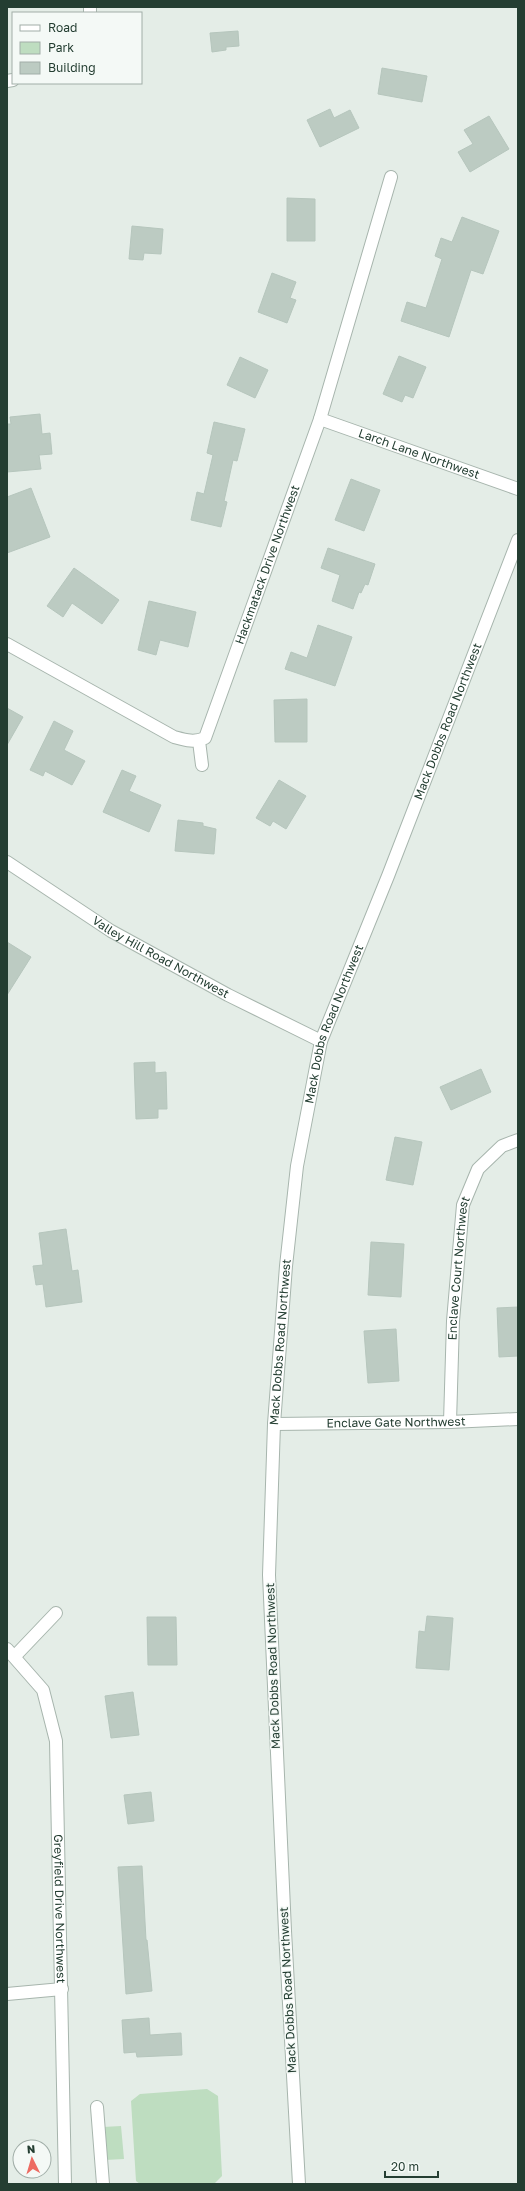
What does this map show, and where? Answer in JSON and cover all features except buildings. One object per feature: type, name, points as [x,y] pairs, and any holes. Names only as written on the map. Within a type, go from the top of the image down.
[{"type":"street","name":"Hackmatack Drive Northwest","points":[[199,741],[205,738],[320,419],[391,177]]},
{"type":"street","name":"Larch Lane Northwest","points":[[320,419],[518,489]]},
{"type":"street","name":"Mack Dobbs Road Northwest","points":[[299,2184],[284,1932],[269,1575],[274,1424],[286,1266],[297,1166],[321,1040],[400,846],[518,540]]},
{"type":"street","points":[[7,644],[174,736],[187,741],[199,741],[202,765]]},
{"type":"street","name":"Valley Hill Road Northwest","points":[[7,862],[111,931],[228,995],[321,1040]]},
{"type":"street","name":"Enclave Court Northwest","points":[[450,1422],[453,1321],[463,1205],[478,1168],[502,1146],[518,1140]]},
{"type":"street","name":"Enclave Gate Northwest","points":[[274,1424],[450,1422],[518,1419]]},
{"type":"street","points":[[11,1653],[56,1613]]},
{"type":"street","name":"Greyfield Drive Northwest","points":[[11,1653],[43,1690],[56,1742],[65,2184]]},
{"type":"street","points":[[7,1994],[62,1990]]},
{"type":"street","points":[[98,2107],[102,2184]]},
{"type":"green space","points":[[207,2089],[218,2096],[222,2176],[214,2184],[140,2184],[136,2181],[131,2101],[140,2094]]},
{"type":"green space","points":[[121,2126],[124,2159],[105,2160],[103,2127]]}]
